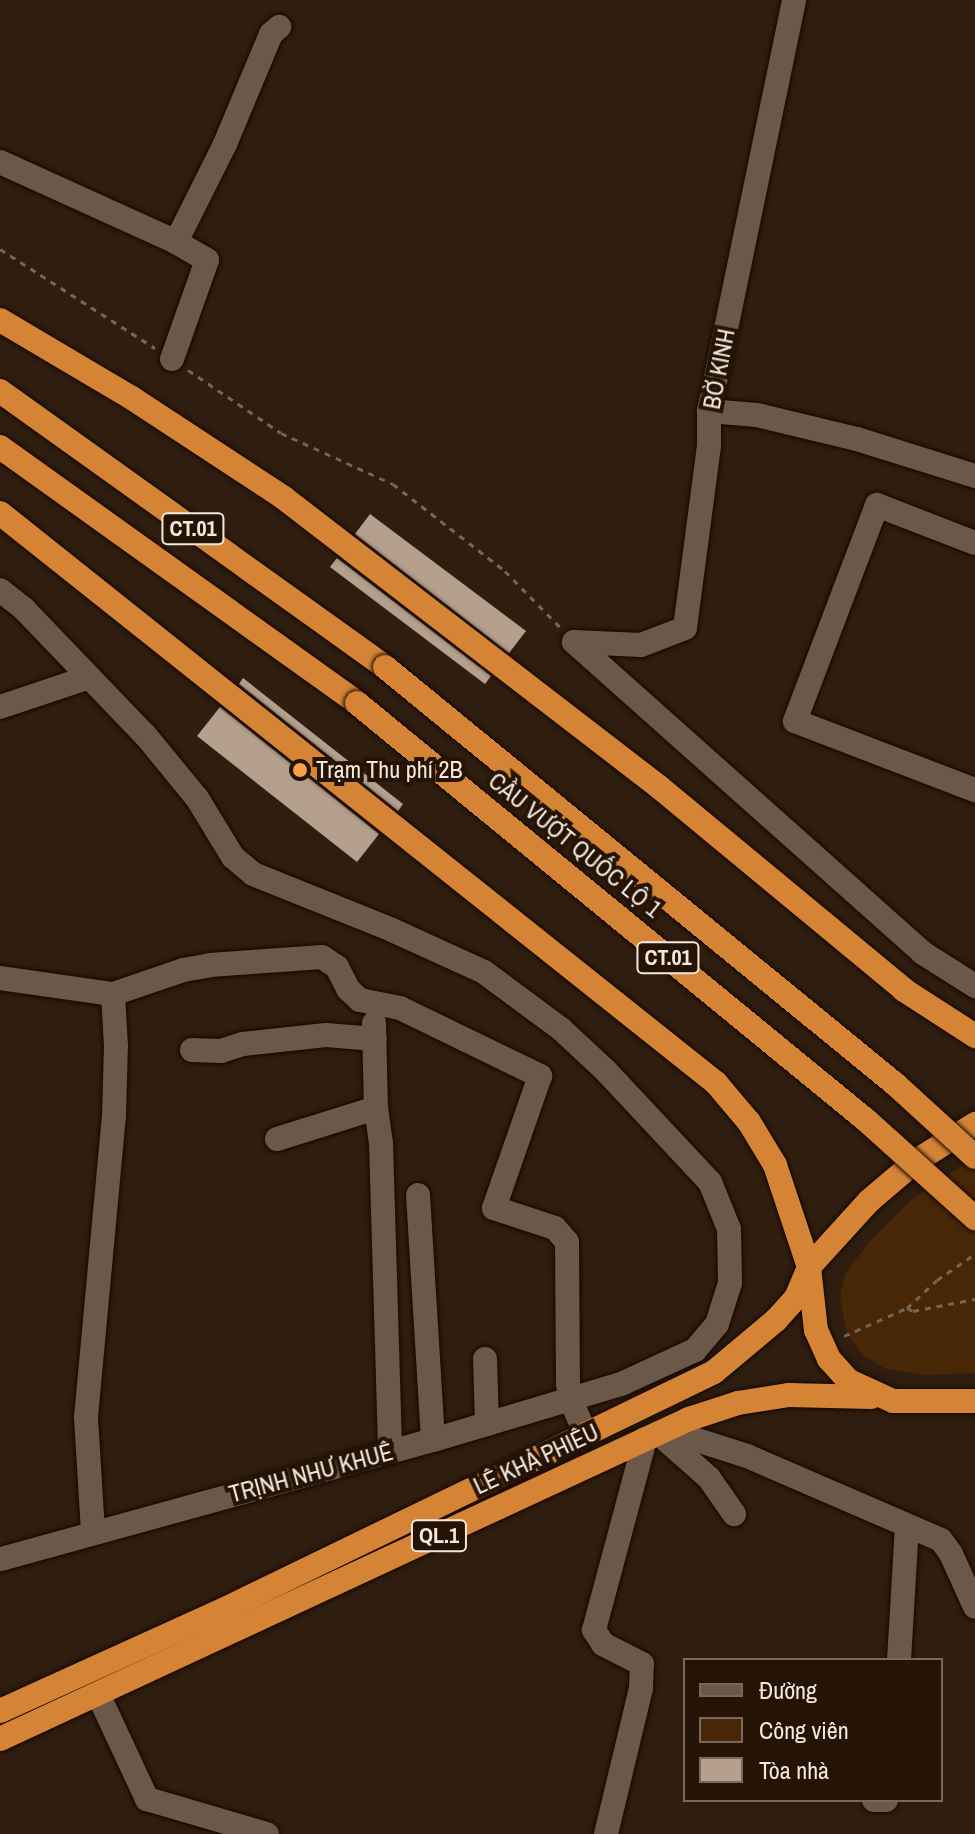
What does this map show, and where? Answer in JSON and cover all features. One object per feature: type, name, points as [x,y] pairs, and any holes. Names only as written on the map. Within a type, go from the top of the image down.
[{"type":"highway","points":[[0,320],[132,398],[284,498],[646,777],[904,990],[975,1036]]},
{"type":"highway","name":"CẦU VƯỢT QUỐC LỘ 1","points":[[0,391],[385,667],[895,1084],[975,1157]]},
{"type":"highway","name":"CẦU VƯỢT QUỐC LỘ 1","points":[[0,447],[357,703],[866,1120],[975,1218]]},
{"type":"highway","points":[[0,513],[716,1083],[749,1122],[775,1165],[809,1267]]},
{"type":"highway","name":"QL.1","points":[[969,1403],[893,1401],[869,1393],[849,1381],[822,1346],[812,1313],[809,1267],[891,1180],[975,1124]]},
{"type":"highway","name":"LÊ KHẢ PHIÊU","points":[[0,1711],[227,1608],[714,1372],[755,1341],[796,1298],[809,1267]]},
{"type":"highway","name":"LÊ KHẢ PHIÊU","points":[[0,1739],[657,1434],[725,1407],[776,1396],[842,1394],[893,1401]]},
{"type":"street","name":"BỜ KINH","points":[[574,642],[641,645],[685,628],[709,446],[709,411],[794,0]]},
{"type":"street","points":[[176,242],[225,144],[271,34],[279,27]]},
{"type":"street","points":[[0,162],[206,258],[207,263],[172,359]]},
{"type":"street","points":[[709,411],[757,415],[857,439],[975,476]]},
{"type":"street","points":[[975,543],[877,505],[795,721],[975,790]]},
{"type":"street","name":"TRỊNH NHƯ KHUÊ","points":[[0,590],[24,609],[146,736],[197,798],[233,857],[253,874],[392,930],[484,972],[561,1029],[606,1071],[710,1182],[729,1229],[730,1283],[717,1324],[695,1350],[621,1384],[433,1440],[0,1559]]},
{"type":"street","points":[[574,642],[923,953],[975,986]]},
{"type":"street","points":[[0,707],[89,677]]},
{"type":"street","points":[[0,978],[113,994],[171,974],[210,965],[322,957],[337,967],[353,996],[400,1008],[540,1076],[494,1208],[555,1228],[567,1242],[570,1398],[586,1435]]},
{"type":"street","points":[[93,1532],[86,1417],[114,1116],[116,1046],[113,994]]},
{"type":"street","points":[[373,1003],[376,1108],[381,1143],[390,1452]]},
{"type":"street","points":[[192,1050],[221,1051],[326,1035],[375,1039]]},
{"type":"street","points":[[277,1139],[376,1108]]},
{"type":"street","points":[[418,1195],[433,1440]]},
{"type":"street","points":[[485,1359],[487,1424]]},
{"type":"street","points":[[621,1384],[633,1412]]},
{"type":"street","points":[[657,1434],[718,1488],[734,1514]]},
{"type":"street","points":[[657,1434],[747,1456],[930,1535],[947,1546],[975,1607]]},
{"type":"street","points":[[606,1834],[641,1688],[642,1664],[603,1644],[594,1630],[657,1434]]},
{"type":"street","points":[[899,1658],[907,1527]]},
{"type":"street","points":[[98,1694],[147,1799],[267,1834]]},
{"type":"path","points":[[0,249],[281,433],[393,484],[505,571],[574,642]]},
{"type":"path","points":[[822,1346],[907,1308],[937,1280],[975,1254]]},
{"type":"path","points":[[907,1308],[913,1311],[975,1299]]},
{"type":"green space","points":[[975,1157],[975,1373],[925,1375],[886,1369],[863,1355],[847,1334],[840,1298],[845,1274],[869,1242],[910,1201]]},
{"type":"building","points":[[370,514],[526,631],[509,653],[355,534]]},
{"type":"building","points":[[337,558],[491,676],[485,684],[330,567]]},
{"type":"building","points":[[243,678],[403,804],[398,811],[239,684]]},
{"type":"building","points":[[220,707],[379,834],[357,862],[197,736]]},
{"type":"place","name":"Trạm Thu phí 2B","points":[[300,770]]}]
